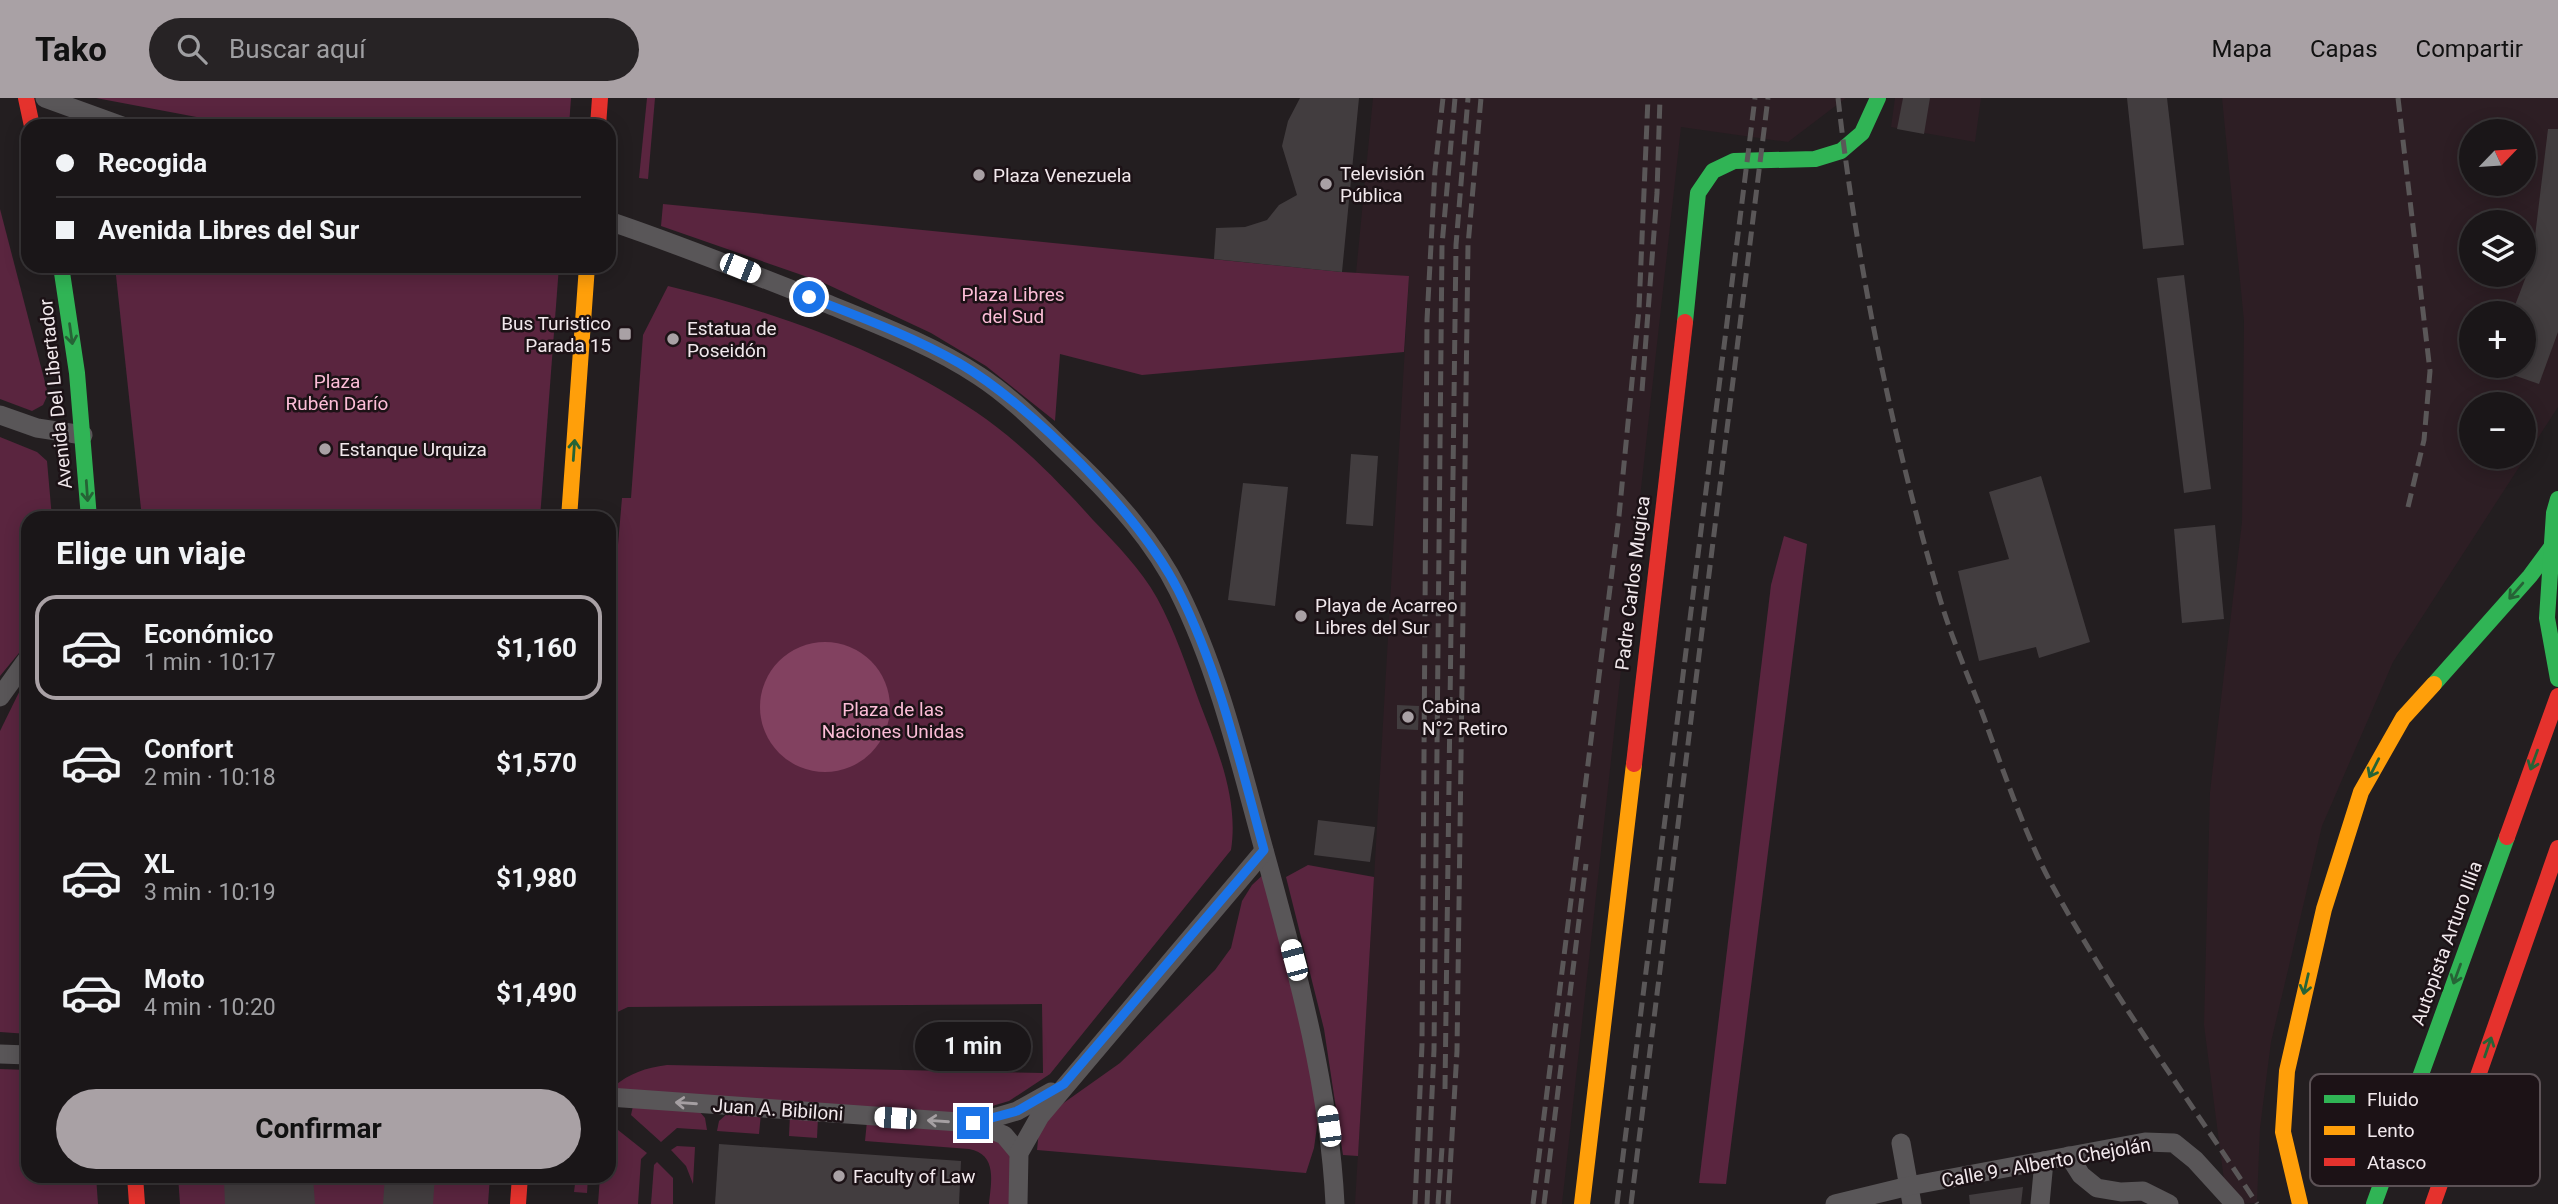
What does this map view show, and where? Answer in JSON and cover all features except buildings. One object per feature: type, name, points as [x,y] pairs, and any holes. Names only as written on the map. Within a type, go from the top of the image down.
[{"type":"main road","points":[[26,98],[30,119]]},
{"type":"main road","points":[[598,119],[600,98]]},
{"type":"main road","name":"Padre Carlos Mugica","points":[[1582,1204],[1683,345],[1698,193],[1707,172],[1728,160],[1814,161],[1842,149],[1862,131],[1878,98]]},
{"type":"main road","name":"Avenida Del Libertador","points":[[62,273],[83,435],[88,511]]},
{"type":"main road","points":[[570,511],[586,273]]},
{"type":"main road","points":[[2558,499],[2554,513],[2547,618],[2558,679]]},
{"type":"main road","points":[[2300,1204],[2283,1132],[2287,1071],[2324,909],[2361,792],[2403,718],[2530,576],[2558,538]]},
{"type":"main road","name":"Autopista Arturo Illia","points":[[2421,1074],[2558,696]]},
{"type":"main road","points":[[2478,1074],[2530,938],[2558,848]]},
{"type":"main road","points":[[2530,938],[2558,900]]},
{"type":"main road","points":[[136,1183],[137,1204]]},
{"type":"main road","points":[[519,1204],[520,1183]]},
{"type":"main road","name":"Autopista Arturo Illia","points":[[2374,1204],[2381,1186]]},
{"type":"main road","points":[[2433,1204],[2439,1186]]},
{"type":"street","points":[[45,98],[103,119]]},
{"type":"street","points":[[616,223],[740,268],[938,352],[983,379],[1008,398],[1082,467],[1139,530],[1178,589],[1223,707],[1264,850],[1313,1041],[1332,1153],[1335,1204]]},
{"type":"street","points":[[0,415],[37,428],[83,435]]},
{"type":"street","points":[[0,697],[21,668]]},
{"type":"street","points":[[1018,1204],[1019,1153],[1028,1133],[1064,1084],[1264,850]]},
{"type":"street","points":[[0,1054],[21,1055]]},
{"type":"street","points":[[973,1123],[1017,1111],[1064,1084]]},
{"type":"street","name":"Juan A. Bibiloni","points":[[616,1098],[973,1123],[1004,1135],[1019,1153]]},
{"type":"street","name":"Calle 9 - Alberto Chejolán","points":[[1835,1204],[1911,1195],[2044,1161],[2145,1142],[2174,1143],[2195,1160],[2235,1204]]},
{"type":"street","points":[[1901,1143],[1911,1195]]},
{"type":"street","points":[[2069,1156],[2081,1175],[2096,1188],[2120,1198],[2143,1191],[2169,1204]]},
{"type":"street","points":[[2040,1204],[2044,1161]]},
{"type":"shaded area","points":[[1373,98],[1846,98],[1788,142],[1681,127],[1562,1204],[1355,1204],[1409,277],[1356,273]]},
{"type":"shaded area","points":[[1895,98],[1981,98],[1975,142],[1891,127]]},
{"type":"shaded area","points":[[2222,98],[2558,98],[2558,407],[2536,441],[2536,392],[2459,392],[2459,469],[2518,469],[2393,662],[2322,826],[2271,1042],[2260,1128],[2257,1203],[2227,1204],[2204,1025],[2210,792],[2242,522],[2244,321]]},
{"type":"shaded area","points":[[825,642],[850,647],[871,661],[885,682],[890,707],[885,732],[871,753],[850,767],[825,772],[800,767],[779,753],[765,732],[760,707],[765,682],[779,661],[800,647]]},
{"type":"green space","points":[[96,98],[571,98],[570,119],[207,119]]},
{"type":"green space","points":[[647,98],[655,98],[648,179],[639,178]]},
{"type":"green space","name":"Plaza Libres del Sud","points":[[663,204],[1342,272],[1409,276],[1404,352],[1142,375],[1060,354],[1055,421],[986,366],[931,333],[822,282],[661,226]]},
{"type":"green space","points":[[0,209],[48,394],[43,405],[32,411],[0,399]]},
{"type":"green space","name":"Plaza Rubén Darío","points":[[116,273],[558,273],[541,511],[141,511]]},
{"type":"green space","name":"Plaza de las Naciones Unidas","points":[[668,286],[748,308],[828,336],[867,352],[941,390],[1008,436],[1066,491],[1128,557],[1151,587],[1175,636],[1225,774],[1232,812],[1231,850],[1050,1074],[1009,1101],[959,1116],[616,1093],[616,1084],[619,1082],[645,1070],[667,1065],[1043,1073],[1042,1004],[628,1007],[616,1013],[616,568],[622,498],[631,498],[643,335]]},
{"type":"green space","points":[[0,437],[37,452],[47,461],[51,511],[21,511],[21,650],[0,676]]},
{"type":"green space","points":[[1784,536],[1807,544],[1726,1184],[1699,1183],[1771,585]]},
{"type":"green space","points":[[21,688],[21,1034],[0,1032],[0,731]]},
{"type":"green space","points":[[1308,865],[1374,877],[1358,1156],[1343,1155],[1324,1029],[1286,877]]},
{"type":"green space","points":[[1266,872],[1320,1105],[1314,1148],[1306,1173],[1037,1150],[1039,1130],[1048,1114],[1120,1063],[1215,970],[1231,948],[1242,901],[1252,885]]},
{"type":"green space","points":[[0,1069],[21,1070],[21,1183],[96,1183],[98,1204],[0,1204]]},
{"type":"green space","points":[[633,1106],[699,1111],[705,1118],[707,1130],[677,1128],[661,1142],[631,1115]]},
{"type":"green space","points":[[729,1112],[761,1113],[759,1134],[717,1131],[719,1121]]},
{"type":"green space","points":[[790,1115],[818,1117],[817,1138],[789,1136]]},
{"type":"green space","points":[[867,1121],[946,1124],[985,1134],[1000,1143],[1009,1155],[1012,1173],[1010,1204],[989,1204],[991,1170],[985,1157],[978,1152],[969,1149],[865,1141]]},
{"type":"green space","points":[[616,1128],[647,1153],[641,1159],[638,1204],[598,1204],[600,1183],[616,1183]]},
{"type":"green space","points":[[677,1146],[695,1147],[693,1184],[686,1166],[671,1150]]},
{"type":"green space","points":[[657,1162],[673,1178],[673,1204],[651,1204],[654,1165]]},
{"type":"green space","points":[[178,1183],[490,1183],[488,1204],[180,1204]]},
{"type":"green space","points":[[575,1183],[588,1183],[587,1193],[574,1192]]},
{"type":"railway","points":[[1415,1204],[1422,1045],[1427,320],[1435,170],[1443,98]]},
{"type":"railway","points":[[1427,1204],[1434,1050],[1442,245],[1455,98]]},
{"type":"railway","points":[[1445,1089],[1456,245],[1468,98]]},
{"type":"railway","points":[[1448,1204],[1457,1051],[1468,245],[1481,98]]},
{"type":"railway","points":[[1533,1204],[1619,516],[1639,309],[1648,98]]},
{"type":"railway","points":[[1642,391],[1657,193],[1660,98]]},
{"type":"railway","points":[[1617,1204],[1755,98]]},
{"type":"railway","points":[[1631,1204],[1768,98]]},
{"type":"railway","points":[[1838,98],[1855,224],[1878,350],[1906,476],[1955,644],[2024,825],[2052,885],[2125,1007],[2257,1204]]},
{"type":"railway","points":[[2398,98],[2430,371],[2424,440],[2408,507]]},
{"type":"railway","points":[[1544,1204],[1586,864]]},
{"type":"railway","points":[[1438,1204],[1442,1148]]},
{"type":"traffic: fast","points":[[1685,322],[1698,193],[1713,171],[1734,161],[1815,159],[1841,151],[1862,133],[1878,98]]},
{"type":"traffic: fast","points":[[62,273],[77,373],[88,511]]},
{"type":"traffic: fast","points":[[2558,499],[2554,513],[2547,618],[2558,679]]},
{"type":"traffic: fast","points":[[2434,684],[2530,576],[2558,538]]},
{"type":"traffic: fast","points":[[2421,1074],[2507,837]]},
{"type":"traffic: fast","points":[[2374,1204],[2381,1186]]},
{"type":"traffic: slow","points":[[570,511],[586,273]]},
{"type":"traffic: slow","points":[[2300,1204],[2283,1132],[2287,1071],[2324,909],[2361,792],[2403,718],[2434,684]]},
{"type":"traffic: slow","points":[[1582,1204],[1634,764]]},
{"type":"traffic: jam","points":[[26,98],[30,119]]},
{"type":"traffic: jam","points":[[598,119],[600,98]]},
{"type":"traffic: jam","points":[[1634,764],[1685,322]]},
{"type":"traffic: jam","points":[[2507,837],[2558,696]]},
{"type":"traffic: jam","points":[[2479,1074],[2558,848]]},
{"type":"traffic: jam","points":[[136,1183],[137,1204]]},
{"type":"traffic: jam","points":[[518,1204],[520,1183]]},
{"type":"traffic: jam","points":[[2433,1204],[2439,1186]]},
{"type":"place","name":"Plaza Venezuela","points":[[979,175]]},
{"type":"place","name":"Televisión Pública","points":[[1326,184]]},
{"type":"place","name":"Bus Turistico Parada 15","points":[[625,334]]},
{"type":"place","name":"Estatua de Poseidón","points":[[673,339]]},
{"type":"place","name":"Estanque Urquiza","points":[[325,449]]},
{"type":"place","name":"Playa de Acarreo Libres del Sur","points":[[1301,616]]},
{"type":"place","name":"Cabina N°2 Retiro","points":[[1408,717]]},
{"type":"place","name":"Faculty of Law","points":[[839,1176]]},
{"type":"route","points":[[809,297],[902,335],[961,364],[983,379],[1008,398],[1100,484],[1139,530],[1178,589],[1195,629],[1239,758],[1264,850],[1064,1084],[1017,1111],[973,1123]]}]
